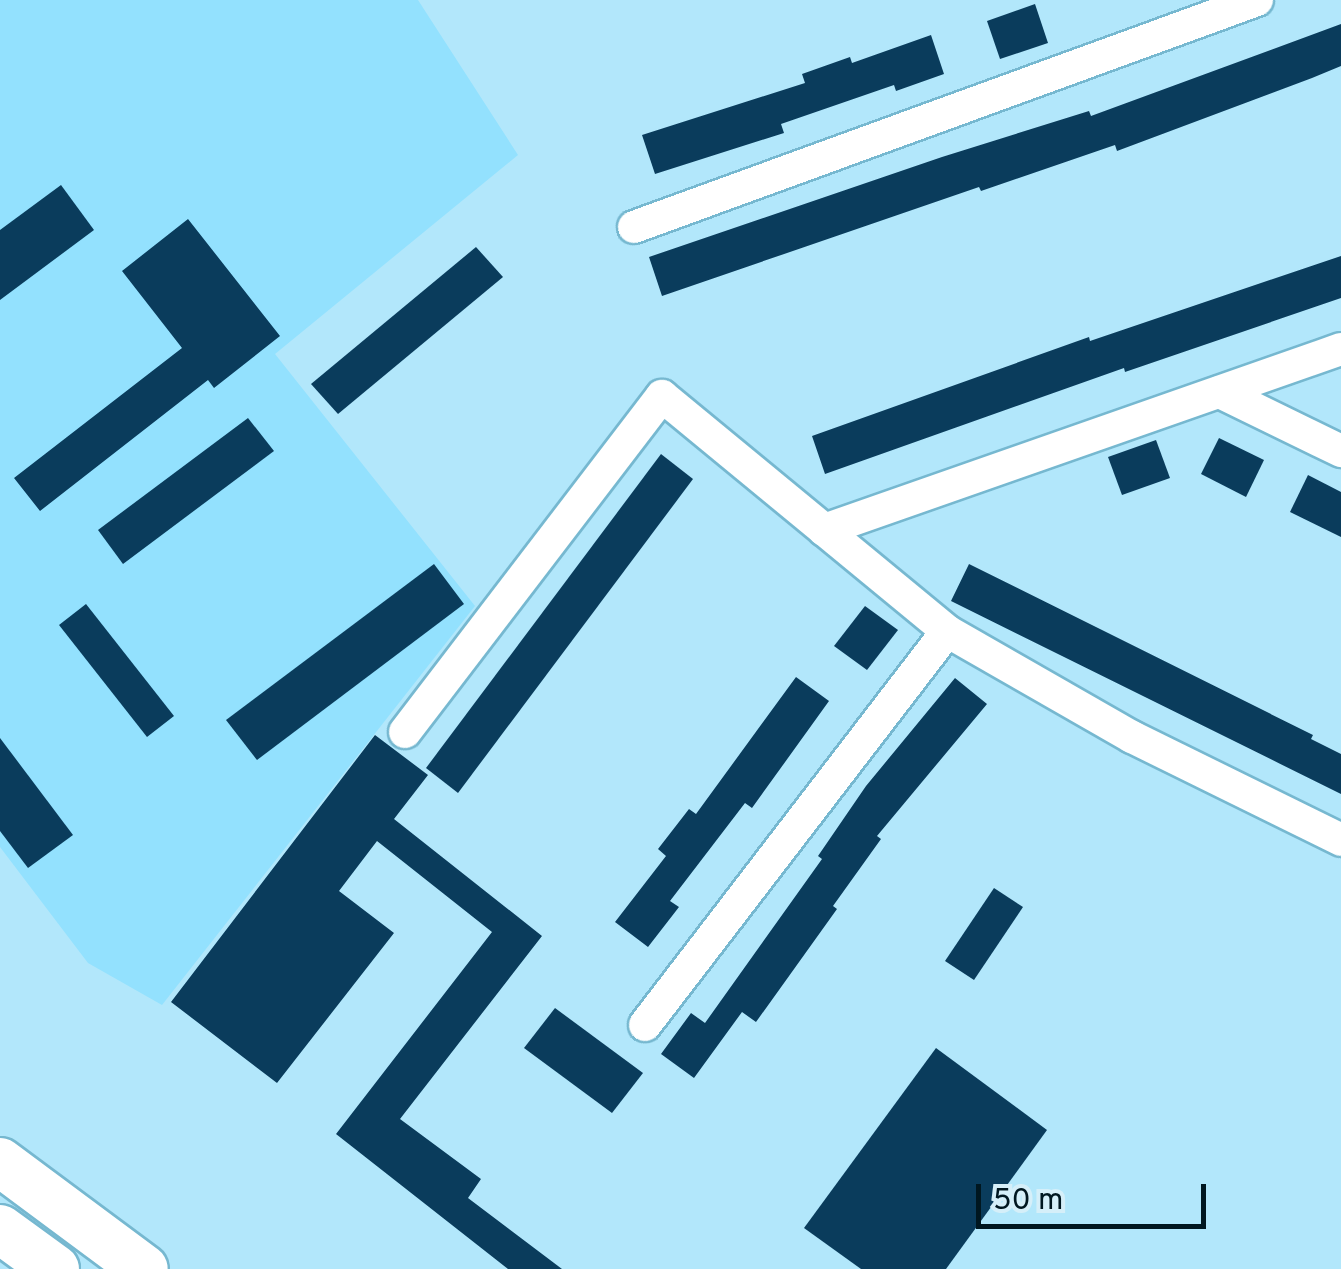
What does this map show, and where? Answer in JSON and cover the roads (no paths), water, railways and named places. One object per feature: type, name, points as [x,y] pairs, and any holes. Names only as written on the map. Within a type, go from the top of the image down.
[{"type":"main road","points":[[0,1162],[144,1269]]},
{"type":"main road","points":[[0,1228],[55,1269]]},
{"type":"street","points":[[634,227],[1257,0]]},
{"type":"street","points":[[824,530],[1341,348]]},
{"type":"street","points":[[1220,392],[1341,451]]},
{"type":"street","points":[[405,732],[662,396],[947,631],[1132,737],[1341,840]]},
{"type":"street","points":[[644,1025],[947,631]]}]
